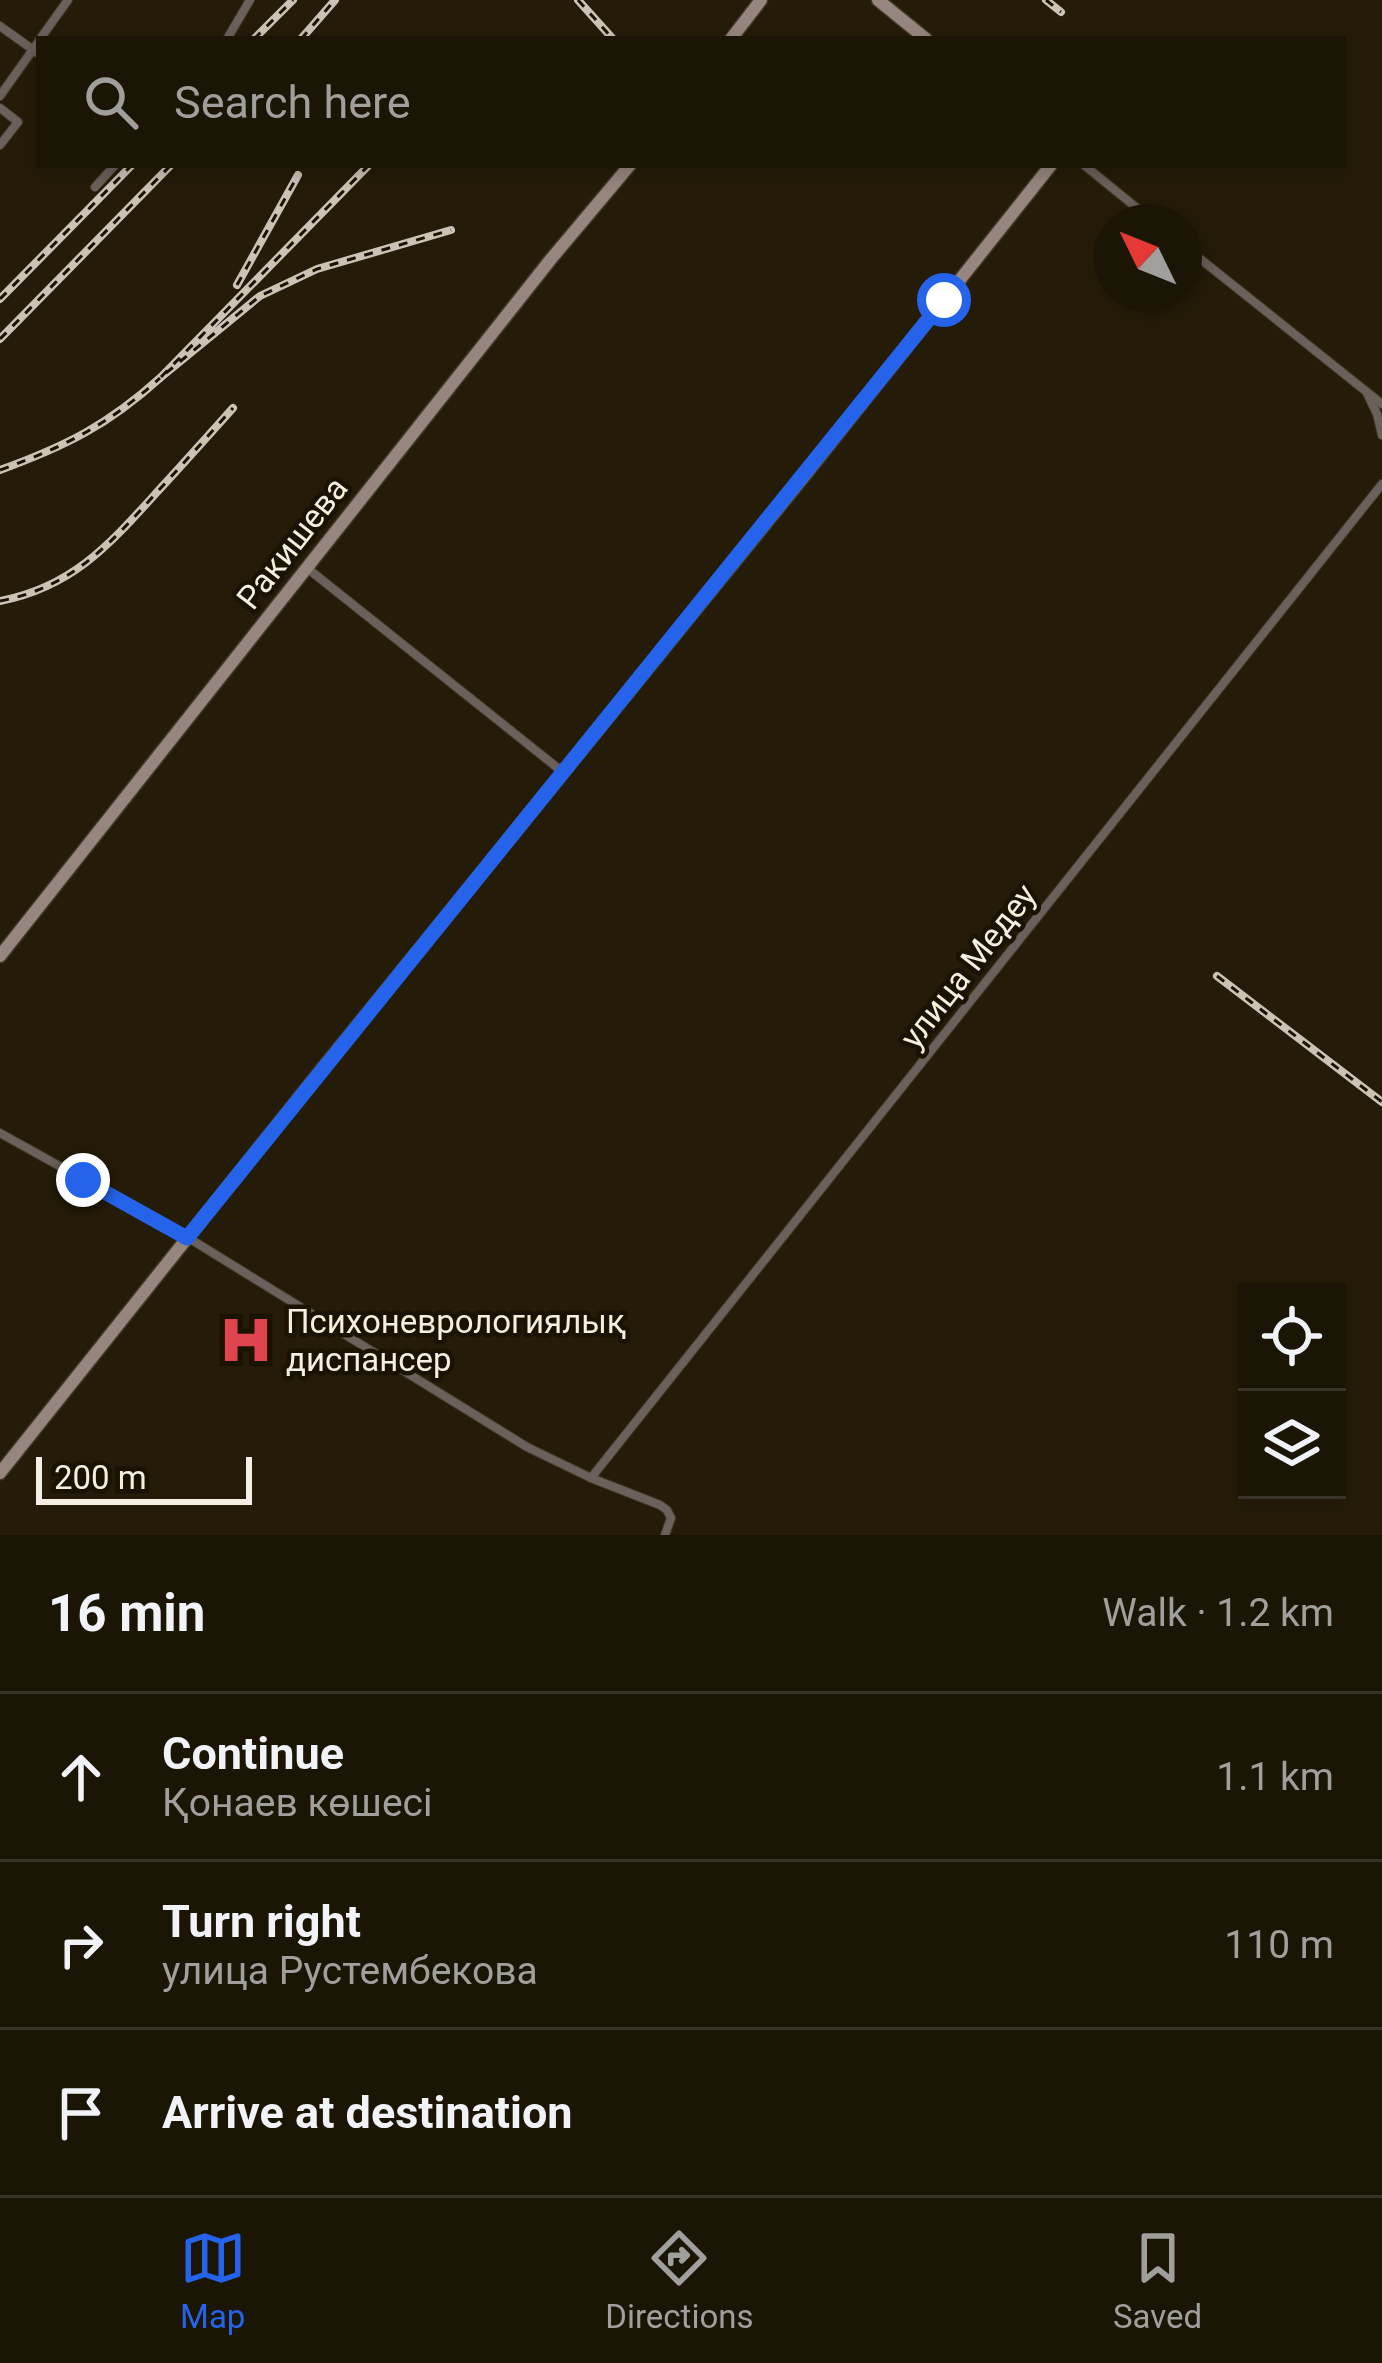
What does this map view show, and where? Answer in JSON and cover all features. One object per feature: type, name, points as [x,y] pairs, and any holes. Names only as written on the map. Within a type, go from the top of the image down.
[{"type":"street","points":[[45,36],[68,0]]},
{"type":"street","points":[[229,36],[250,0]]},
{"type":"street","points":[[733,36],[761,0]]},
{"type":"street","points":[[878,0],[922,36]]},
{"type":"street","points":[[0,26],[36,45]]},
{"type":"street","points":[[0,97],[36,49]]},
{"type":"street","points":[[0,108],[18,122],[0,145]]},
{"type":"street","points":[[95,187],[112,168]]},
{"type":"street","name":"Ракишева","points":[[0,956],[627,168]]},
{"type":"street","points":[[0,1473],[1049,168]]},
{"type":"street","points":[[1088,168],[1132,204]]},
{"type":"street","points":[[1202,260],[1382,404]]},
{"type":"street","points":[[1366,392],[1382,395]]},
{"type":"street","points":[[1366,392],[1382,435]]},
{"type":"street","name":"улица Медеу","points":[[592,1478],[1381,485]]},
{"type":"street","points":[[307,568],[564,773]]},
{"type":"street","points":[[0,1133],[187,1238],[526,1448],[660,1505],[670,1518],[665,1534]]},
{"type":"railway","points":[[257,36],[293,0]]},
{"type":"railway","points":[[304,36],[335,0]]},
{"type":"railway","points":[[578,0],[610,36]]},
{"type":"railway","points":[[1046,0],[1061,12]]},
{"type":"railway","points":[[0,299],[129,168]]},
{"type":"railway","points":[[0,339],[168,168]]},
{"type":"railway","points":[[366,168],[160,378],[260,296],[317,269],[451,230]]},
{"type":"railway","points":[[237,285],[298,175]]},
{"type":"railway","points":[[0,470],[85,433],[160,378]]},
{"type":"railway","points":[[0,601],[49,585],[88,561],[233,408]]},
{"type":"railway","points":[[1217,976],[1382,1102]]},
{"type":"place","name":"Психоневрологиялық диспансер","points":[[246,1340]]},
{"type":"route","points":[[83,1180],[187,1238],[944,300]]}]
